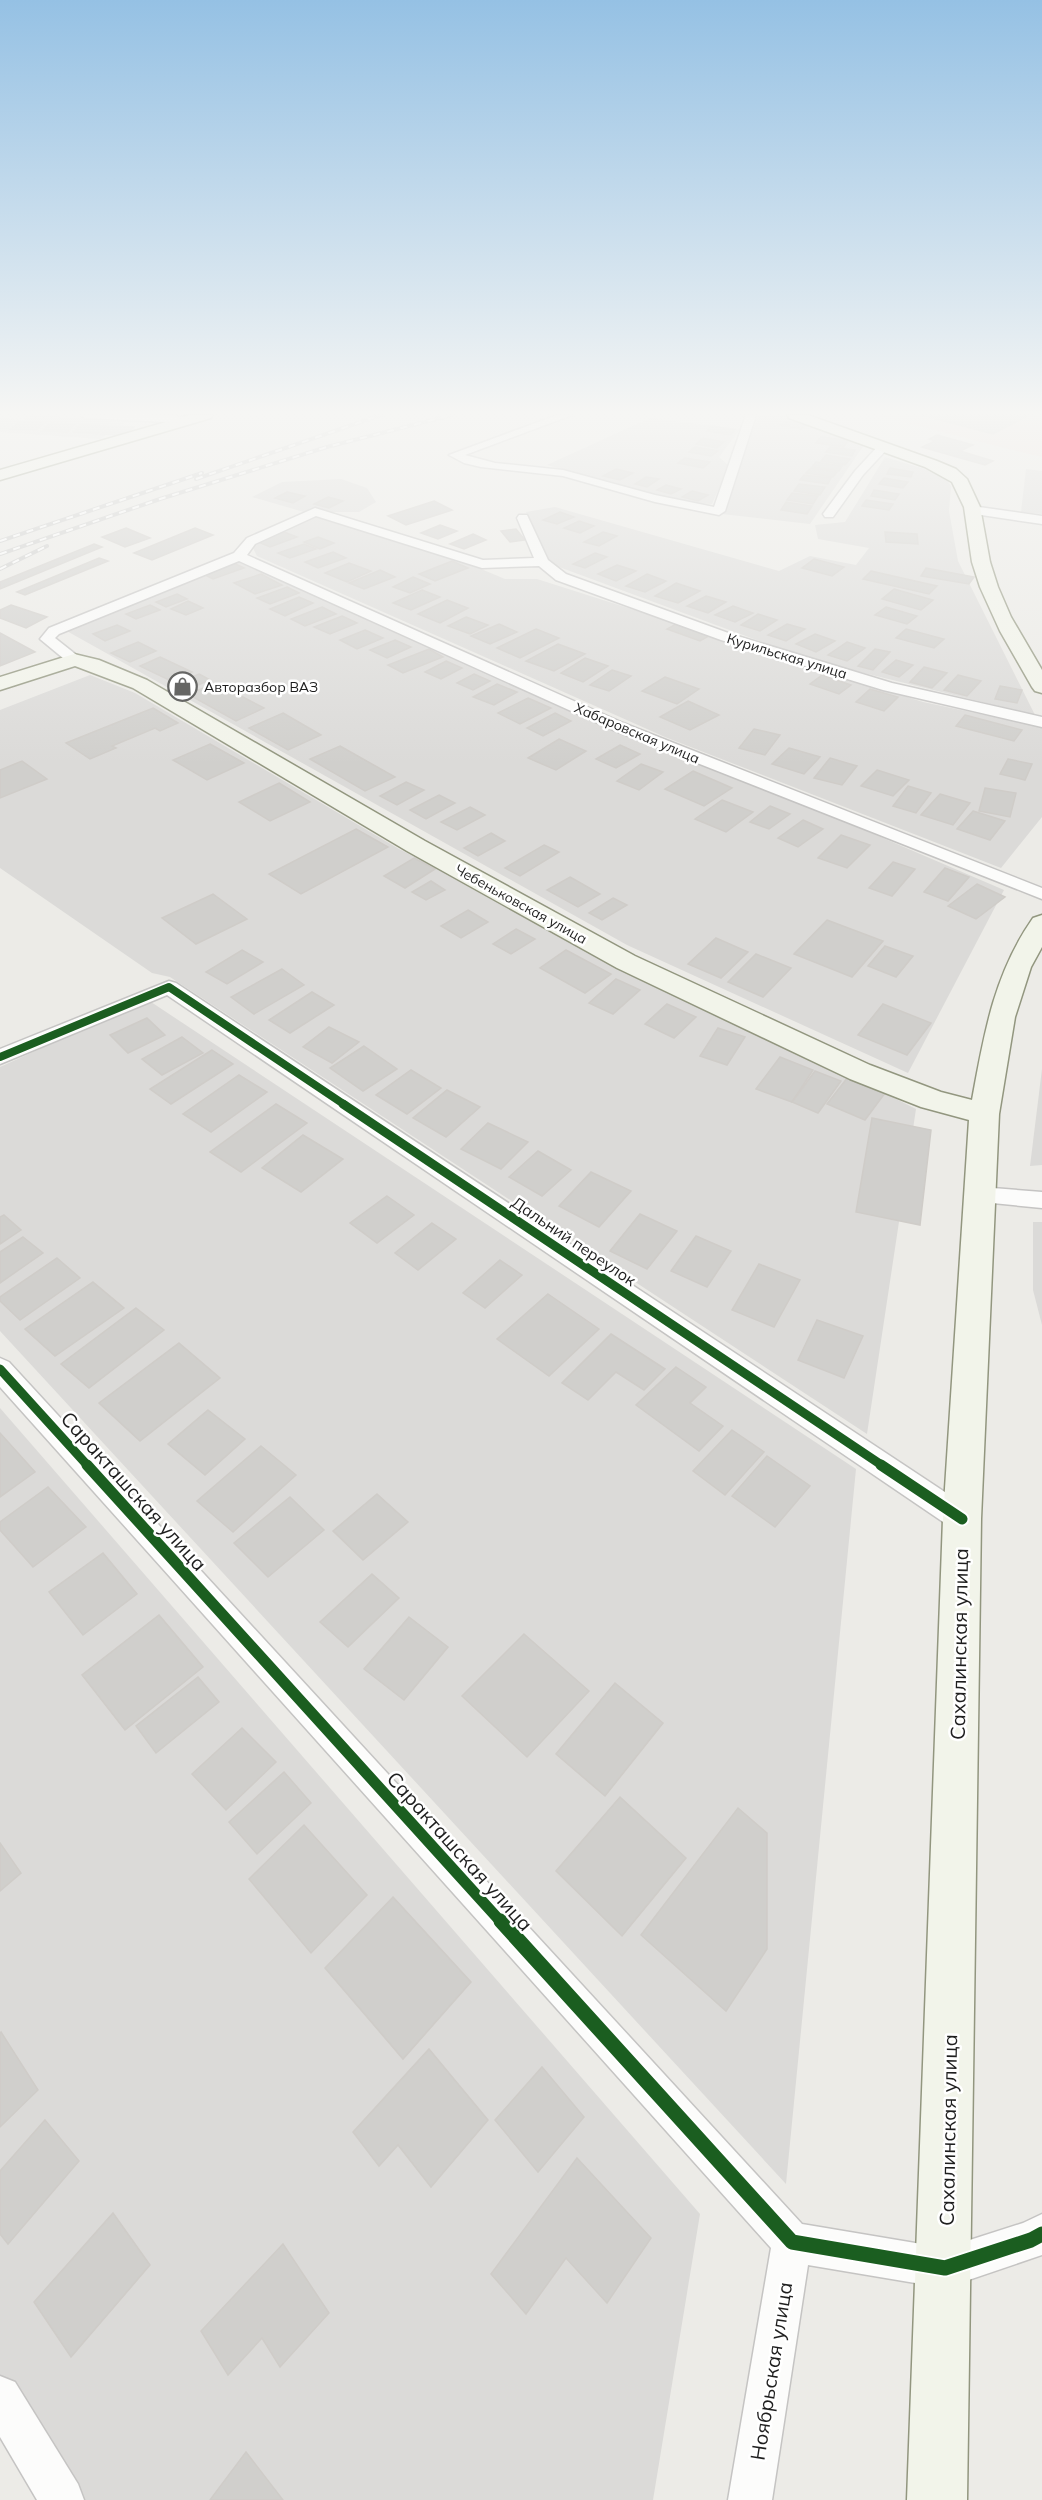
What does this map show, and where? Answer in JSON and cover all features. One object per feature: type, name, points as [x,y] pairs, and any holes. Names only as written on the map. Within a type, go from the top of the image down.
[{"type":"street","points":[[74,660],[47,639],[54,631],[239,556],[251,541],[272,532]]},
{"type":"street","points":[[378,532],[482,564],[542,562],[529,532]]},
{"type":"street","points":[[976,532],[983,571],[996,606],[1042,687]]},
{"type":"street","name":"Хабаровская улица","points":[[239,556],[617,726],[1042,894]]},
{"type":"street","name":"Курильская улица","points":[[542,562],[561,577],[726,637],[888,687],[1042,723]]},
{"type":"street","points":[[0,684],[74,660]]},
{"type":"street","name":"Чебеньковская улица","points":[[74,660],[92,664],[140,684],[416,846],[626,962],[860,1072],[932,1100],[984,1114]]},
{"type":"street","name":"Сахалинская улица","points":[[937,2500],[945,2268],[962,1519],[984,1114],[1001,1017],[1018,967],[1042,923]]},
{"type":"street","name":"Дальний переулок","points":[[0,1057],[170,987],[962,1519]]},
{"type":"street","points":[[980,1195],[1042,1200]]},
{"type":"street","name":"Саракташская улица","points":[[0,1368],[792,2242]]},
{"type":"street","points":[[792,2242],[945,2268],[1031,2240],[1042,2234]]},
{"type":"street","name":"Ноябрьская улица","points":[[750,2500],[792,2242]]},
{"type":"street","points":[[0,2397],[62,2500]]},
{"type":"shaded area","points":[[279,532],[374,532],[438,551],[505,579],[537,579],[923,702],[1042,727],[1042,817],[1001,868],[665,737],[257,556],[251,544]]},
{"type":"shaded area","points":[[535,532],[641,532],[779,571],[810,556],[856,565],[869,548],[818,539],[816,532],[953,532],[958,561],[1035,715],[811,660],[551,564]]},
{"type":"shaded area","points":[[236,560],[1004,890],[908,1073],[627,945],[65,630]]},
{"type":"shaded area","points":[[90,675],[135,693],[399,849],[916,1109],[867,1434],[170,977],[152,973],[0,868],[0,710]]},
{"type":"shaded area","points":[[148,1000],[856,1469],[786,2184],[0,1331],[0,1067]]},
{"type":"shaded area","points":[[1042,1069],[1042,1165],[1030,1166]]},
{"type":"shaded area","points":[[1033,1222],[1042,1222],[1042,1325],[1033,1290]]},
{"type":"shaded area","points":[[0,1408],[700,2214],[653,2500],[76,2500],[0,2385]]},
{"type":"building","points":[[116,532],[135,532],[150,538],[125,547],[102,537]]},
{"type":"building","points":[[186,532],[204,532],[213,535],[152,560],[134,553]]},
{"type":"building","points":[[284,532],[297,537],[270,547],[256,541]]},
{"type":"building","points":[[424,532],[455,532],[438,539],[421,533]]},
{"type":"building","points":[[502,532],[518,532],[525,540],[510,542]]},
{"type":"building","points":[[603,532],[617,536],[599,546],[584,542]]},
{"type":"building","points":[[885,532],[917,534],[918,544],[886,542]]},
{"type":"building","points":[[473,534],[486,540],[464,549],[450,544]]},
{"type":"building","points":[[318,537],[334,543],[320,549],[304,542]]},
{"type":"building","points":[[94,544],[102,547],[0,589],[0,582]]},
{"type":"building","points":[[304,544],[316,549],[290,558],[278,553]]},
{"type":"building","points":[[333,552],[346,558],[318,568],[305,562]]},
{"type":"building","points":[[595,553],[607,557],[585,568],[573,564]]},
{"type":"building","points":[[99,558],[108,561],[25,595],[17,592]]},
{"type":"building","points":[[814,559],[844,567],[832,576],[802,568]]},
{"type":"building","points":[[452,561],[468,568],[435,581],[419,574]]},
{"type":"building","points":[[231,562],[244,568],[213,579],[201,573]]},
{"type":"building","points":[[349,563],[371,571],[347,582],[325,573]]},
{"type":"building","points":[[617,565],[636,571],[616,581],[598,574]]},
{"type":"building","points":[[926,568],[974,577],[969,584],[921,576]]},
{"type":"building","points":[[380,570],[395,577],[364,589],[349,583]]},
{"type":"building","points":[[871,571],[937,586],[929,594],[863,579]]},
{"type":"building","points":[[261,574],[282,585],[255,594],[234,583]]},
{"type":"building","points":[[647,574],[666,581],[645,592],[626,586]]},
{"type":"building","points":[[413,577],[430,584],[410,593],[393,587]]},
{"type":"building","points":[[676,583],[700,591],[678,603],[655,596]]},
{"type":"building","points":[[287,587],[299,593],[270,604],[257,598]]},
{"type":"building","points":[[894,589],[933,600],[921,610],[882,599]]},
{"type":"building","points":[[422,590],[440,597],[411,610],[393,603]]},
{"type":"building","points":[[177,594],[187,599],[166,607],[156,602]]},
{"type":"building","points":[[706,596],[726,602],[708,613],[687,606]]},
{"type":"building","points":[[299,597],[313,603],[285,616],[270,609]]},
{"type":"building","points":[[447,600],[468,608],[440,623],[418,614]]},
{"type":"building","points":[[188,601],[203,608],[186,615],[171,609]]},
{"type":"building","points":[[11,605],[47,617],[26,628],[0,618],[0,610]]},
{"type":"building","points":[[150,605],[160,610],[136,619],[126,614]]},
{"type":"building","points":[[733,606],[753,613],[735,622],[715,615]]},
{"type":"building","points":[[322,607],[336,614],[305,626],[291,619]]},
{"type":"building","points":[[886,607],[917,616],[907,624],[875,615]]},
{"type":"building","points":[[758,614],[777,620],[760,631],[741,625]]},
{"type":"building","points":[[342,616],[357,623],[330,634],[314,627]]},
{"type":"building","points":[[466,617],[488,625],[470,634],[448,626]]},
{"type":"building","points":[[499,624],[517,632],[490,644],[471,636]]},
{"type":"building","points":[[676,624],[709,636],[700,641],[667,629]]},
{"type":"building","points":[[787,624],[805,629],[786,641],[768,635]]},
{"type":"building","points":[[117,625],[130,631],[105,641],[93,634]]},
{"type":"building","points":[[536,629],[559,638],[520,658],[497,648]]},
{"type":"building","points":[[906,629],[944,639],[934,648],[896,638]]},
{"type":"building","points":[[365,630],[383,638],[357,649],[340,640]]},
{"type":"building","points":[[0,633],[35,652],[0,666]]},
{"type":"building","points":[[815,634],[835,641],[816,652],[796,644]]},
{"type":"building","points":[[395,640],[411,647],[387,658],[370,650]]},
{"type":"building","points":[[138,642],[156,651],[130,662],[111,653]]},
{"type":"building","points":[[847,642],[865,648],[847,661],[828,655]]},
{"type":"building","points":[[558,644],[585,654],[554,671],[526,661]]},
{"type":"building","points":[[429,649],[443,657],[403,673],[388,665]]},
{"type":"building","points":[[875,649],[890,652],[873,670],[858,666]]},
{"type":"building","points":[[160,657],[192,672],[171,681],[140,666]]},
{"type":"building","points":[[585,658],[608,666],[583,682],[561,673]]},
{"type":"building","points":[[896,660],[913,665],[899,677],[882,672]]},
{"type":"building","points":[[446,661],[462,668],[441,679],[425,672]]},
{"type":"building","points":[[924,667],[947,673],[932,688],[910,682]]},
{"type":"building","points":[[612,670],[631,676],[609,691],[590,685]]},
{"type":"building","points":[[199,674],[210,680],[184,691],[173,685]]},
{"type":"building","points":[[474,674],[490,681],[473,690],[457,683]]},
{"type":"building","points":[[822,675],[851,685],[839,694],[810,684]]},
{"type":"building","points":[[958,675],[981,681],[967,696],[944,690]]},
{"type":"building","points":[[665,677],[699,689],[677,704],[642,691]]},
{"type":"building","points":[[216,683],[264,708],[236,721],[188,694]]},
{"type":"building","points":[[497,684],[517,692],[494,705],[473,697]]},
{"type":"building","points":[[1000,686],[1022,690],[1017,703],[995,699]]},
{"type":"building","points":[[870,689],[898,697],[884,711],[856,702]]},
{"type":"building","points":[[528,698],[551,708],[520,724],[498,713]]},
{"type":"building","points":[[688,701],[719,715],[690,730],[660,717]]},
{"type":"building","points":[[153,708],[178,723],[160,731],[155,728],[112,746],[116,748],[90,759],[66,743]]},
{"type":"building","points":[[283,713],[321,735],[288,750],[249,728]]},
{"type":"building","points":[[555,713],[571,721],[543,736],[527,728]]},
{"type":"building","points":[[965,715],[1022,730],[1014,741],[956,726]]},
{"type":"building","points":[[754,729],[780,735],[765,755],[739,748]]},
{"type":"building","points":[[559,739],[586,751],[556,770],[528,758]]},
{"type":"building","points":[[210,744],[244,763],[207,780],[173,760]]},
{"type":"building","points":[[620,745],[640,754],[616,768],[596,759]]},
{"type":"building","points":[[340,746],[395,777],[365,791],[310,759]]},
{"type":"building","points":[[789,748],[820,757],[804,774],[772,764]]},
{"type":"building","points":[[830,758],[857,766],[842,785],[814,778]]},
{"type":"building","points":[[1008,759],[1032,764],[1025,780],[1000,774]]},
{"type":"building","points":[[22,761],[47,779],[0,798],[0,770]]},
{"type":"building","points":[[641,764],[663,772],[639,790],[617,781]]},
{"type":"building","points":[[877,770],[909,780],[893,796],[861,786]]},
{"type":"building","points":[[693,771],[732,788],[704,806],[665,789]]},
{"type":"building","points":[[406,782],[424,790],[397,805],[380,796]]},
{"type":"building","points":[[279,783],[310,802],[270,821],[239,802]]},
{"type":"building","points":[[908,786],[931,793],[916,813],[893,806]]},
{"type":"building","points":[[985,788],[1016,793],[1010,817],[979,811]]},
{"type":"building","points":[[940,794],[970,803],[953,825],[921,815]]},
{"type":"building","points":[[439,795],[455,803],[426,819],[410,810]]},
{"type":"building","points":[[722,800],[753,812],[726,832],[695,819]]},
{"type":"building","points":[[770,806],[790,814],[769,829],[750,822]]},
{"type":"building","points":[[470,807],[485,815],[457,830],[441,822]]},
{"type":"building","points":[[973,811],[1005,821],[990,840],[957,829]]},
{"type":"building","points":[[803,820],[823,829],[798,847],[778,838]]},
{"type":"building","points":[[356,829],[388,847],[301,894],[269,874]]},
{"type":"building","points":[[491,833],[505,841],[478,856],[464,848]]},
{"type":"building","points":[[841,835],[870,845],[847,868],[818,858]]},
{"type":"building","points":[[544,845],[559,852],[520,876],[505,868]]},
{"type":"building","points":[[414,858],[435,869],[405,888],[384,876]]},
{"type":"building","points":[[893,862],[915,869],[892,896],[869,888]]},
{"type":"building","points":[[945,868],[969,877],[948,901],[924,892]]},
{"type":"building","points":[[570,877],[600,894],[578,907],[547,890]]},
{"type":"building","points":[[431,881],[445,890],[426,900],[412,892]]},
{"type":"building","points":[[977,884],[1005,897],[976,919],[948,906]]},
{"type":"building","points":[[213,894],[247,919],[196,944],[162,918]]},
{"type":"building","points":[[613,898],[627,905],[602,920],[589,913]]},
{"type":"building","points":[[468,910],[488,922],[461,938],[441,926]]},
{"type":"building","points":[[827,920],[883,941],[852,977],[794,954]]},
{"type":"building","points":[[516,929],[535,939],[511,954],[493,944]]},
{"type":"building","points":[[716,938],[748,952],[721,978],[688,964]]},
{"type":"building","points":[[885,946],[913,956],[896,977],[868,966]]},
{"type":"building","points":[[242,950],[263,962],[227,984],[206,972]]},
{"type":"building","points":[[566,950],[611,974],[585,993],[540,968]]},
{"type":"building","points":[[756,954],[791,968],[763,997],[728,982]]},
{"type":"building","points":[[282,969],[304,985],[254,1014],[231,997]]},
{"type":"building","points":[[616,979],[640,990],[613,1014],[589,1003]]},
{"type":"building","points":[[312,992],[334,1005],[290,1033],[269,1020]]},
{"type":"building","points":[[667,1004],[696,1017],[674,1038],[645,1024]]},
{"type":"building","points":[[883,1004],[931,1023],[907,1055],[858,1035]]},
{"type":"building","points":[[147,1018],[165,1035],[128,1053],[110,1035]]},
{"type":"building","points":[[329,1027],[359,1042],[332,1063],[303,1047]]},
{"type":"building","points":[[718,1028],[745,1037],[727,1065],[700,1056]]},
{"type":"building","points":[[182,1037],[203,1053],[162,1075],[142,1059]]},
{"type":"building","points":[[364,1046],[397,1069],[363,1091],[330,1068]]},
{"type":"building","points":[[212,1050],[233,1064],[171,1104],[150,1089]]},
{"type":"building","points":[[780,1057],[813,1070],[792,1102],[756,1089]]},
{"type":"building","points":[[411,1070],[441,1088],[407,1114],[376,1095]]},
{"type":"building","points":[[815,1071],[841,1081],[818,1113],[792,1102]]},
{"type":"building","points":[[239,1075],[267,1092],[211,1132],[183,1114]]},
{"type":"building","points":[[848,1077],[885,1093],[865,1120],[827,1104]]},
{"type":"building","points":[[447,1090],[480,1107],[446,1137],[413,1118]]},
{"type":"building","points":[[276,1104],[307,1123],[241,1172],[210,1152]]},
{"type":"building","points":[[872,1118],[931,1130],[920,1225],[856,1212]]},
{"type":"building","points":[[488,1123],[528,1142],[501,1169],[461,1149]]},
{"type":"building","points":[[303,1135],[343,1159],[301,1192],[262,1168]]},
{"type":"building","points":[[538,1151],[571,1170],[542,1196],[509,1177]]},
{"type":"building","points":[[591,1172],[631,1191],[599,1227],[559,1206]]},
{"type":"building","points":[[387,1196],[414,1215],[377,1243],[350,1223]]},
{"type":"building","points":[[640,1214],[677,1231],[647,1269],[610,1251]]},
{"type":"building","points":[[4,1215],[21,1230],[0,1244],[0,1217]]},
{"type":"building","points":[[432,1223],[456,1239],[418,1270],[395,1253]]},
{"type":"building","points":[[696,1236],[731,1251],[707,1287],[671,1271]]},
{"type":"building","points":[[23,1237],[43,1253],[0,1283],[0,1252]]},
{"type":"building","points":[[57,1258],[80,1278],[20,1320],[0,1301],[0,1297]]},
{"type":"building","points":[[500,1260],[522,1275],[485,1308],[463,1293]]},
{"type":"building","points":[[759,1264],[800,1280],[774,1327],[732,1310]]},
{"type":"building","points":[[93,1282],[124,1308],[55,1356],[25,1329]]},
{"type":"building","points":[[548,1294],[599,1329],[549,1376],[497,1339]]},
{"type":"building","points":[[136,1308],[164,1330],[89,1388],[61,1364]]},
{"type":"building","points":[[817,1320],[863,1336],[844,1378],[798,1360]]},
{"type":"building","points":[[611,1334],[665,1369],[644,1390],[616,1372],[588,1400],[562,1383]]},
{"type":"building","points":[[179,1343],[220,1378],[140,1441],[99,1403]]},
{"type":"building","points":[[676,1367],[706,1387],[690,1403],[723,1426],[699,1451],[636,1405]]},
{"type":"building","points":[[208,1410],[245,1439],[205,1475],[168,1444]]},
{"type":"building","points":[[732,1430],[764,1452],[725,1495],[693,1471]]},
{"type":"building","points":[[0,1433],[35,1472],[0,1497]]},
{"type":"building","points":[[261,1446],[296,1475],[233,1532],[197,1501]]},
{"type":"building","points":[[767,1456],[810,1486],[775,1527],[732,1496]]},
{"type":"building","points":[[48,1487],[86,1527],[33,1567],[0,1530],[0,1522]]},
{"type":"building","points":[[377,1494],[408,1522],[363,1560],[333,1531]]},
{"type":"building","points":[[290,1497],[324,1530],[268,1577],[234,1543]]},
{"type":"building","points":[[103,1553],[137,1594],[83,1635],[49,1592]]},
{"type":"building","points":[[372,1574],[399,1598],[348,1647],[320,1622]]},
{"type":"building","points":[[159,1615],[203,1667],[125,1730],[82,1675]]},
{"type":"building","points":[[409,1617],[448,1647],[404,1700],[364,1669]]},
{"type":"building","points":[[524,1634],[589,1691],[527,1757],[462,1696]]},
{"type":"building","points":[[198,1677],[219,1702],[156,1753],[136,1726]]},
{"type":"building","points":[[615,1683],[663,1723],[605,1796],[556,1754]]},
{"type":"building","points":[[242,1728],[276,1762],[226,1810],[192,1774]]},
{"type":"building","points":[[284,1772],[311,1803],[257,1854],[229,1822]]},
{"type":"building","points":[[620,1797],[686,1858],[622,1936],[556,1871]]},
{"type":"building","points":[[738,1808],[767,1833],[767,1949],[726,2011],[641,1935]]},
{"type":"building","points":[[304,1825],[367,1895],[311,1953],[249,1879]]},
{"type":"building","points":[[0,1843],[21,1873],[0,1891]]},
{"type":"building","points":[[393,1897],[471,1982],[403,2059],[325,1968]]},
{"type":"building","points":[[0,2033],[38,2090],[0,2127]]},
{"type":"building","points":[[429,2049],[488,2120],[431,2187],[398,2145],[379,2166],[353,2132]]},
{"type":"building","points":[[542,2067],[584,2117],[538,2172],[495,2120]]},
{"type":"building","points":[[45,2120],[79,2161],[8,2244],[0,2234],[0,2171]]},
{"type":"building","points":[[577,2158],[651,2238],[607,2303],[566,2258],[526,2314],[491,2274]]},
{"type":"building","points":[[113,2213],[150,2265],[71,2357],[34,2302]]},
{"type":"building","points":[[283,2244],[329,2313],[280,2367],[262,2338],[228,2375],[201,2331]]},
{"type":"building","points":[[246,2452],[283,2500],[210,2500]]},
{"type":"railway","points":[[0,541],[28,532]]},
{"type":"railway","points":[[0,554],[65,532]]},
{"type":"railway","points":[[0,569],[47,546]]},
{"type":"cycle path","points":[[0,1057],[169,987],[962,1519]]},
{"type":"cycle path","points":[[0,1369],[792,2242],[945,2268],[1031,2240],[1042,2234]]},
{"type":"place","name":"Авторазбор ВАЗ","points":[[183,687]]}]
